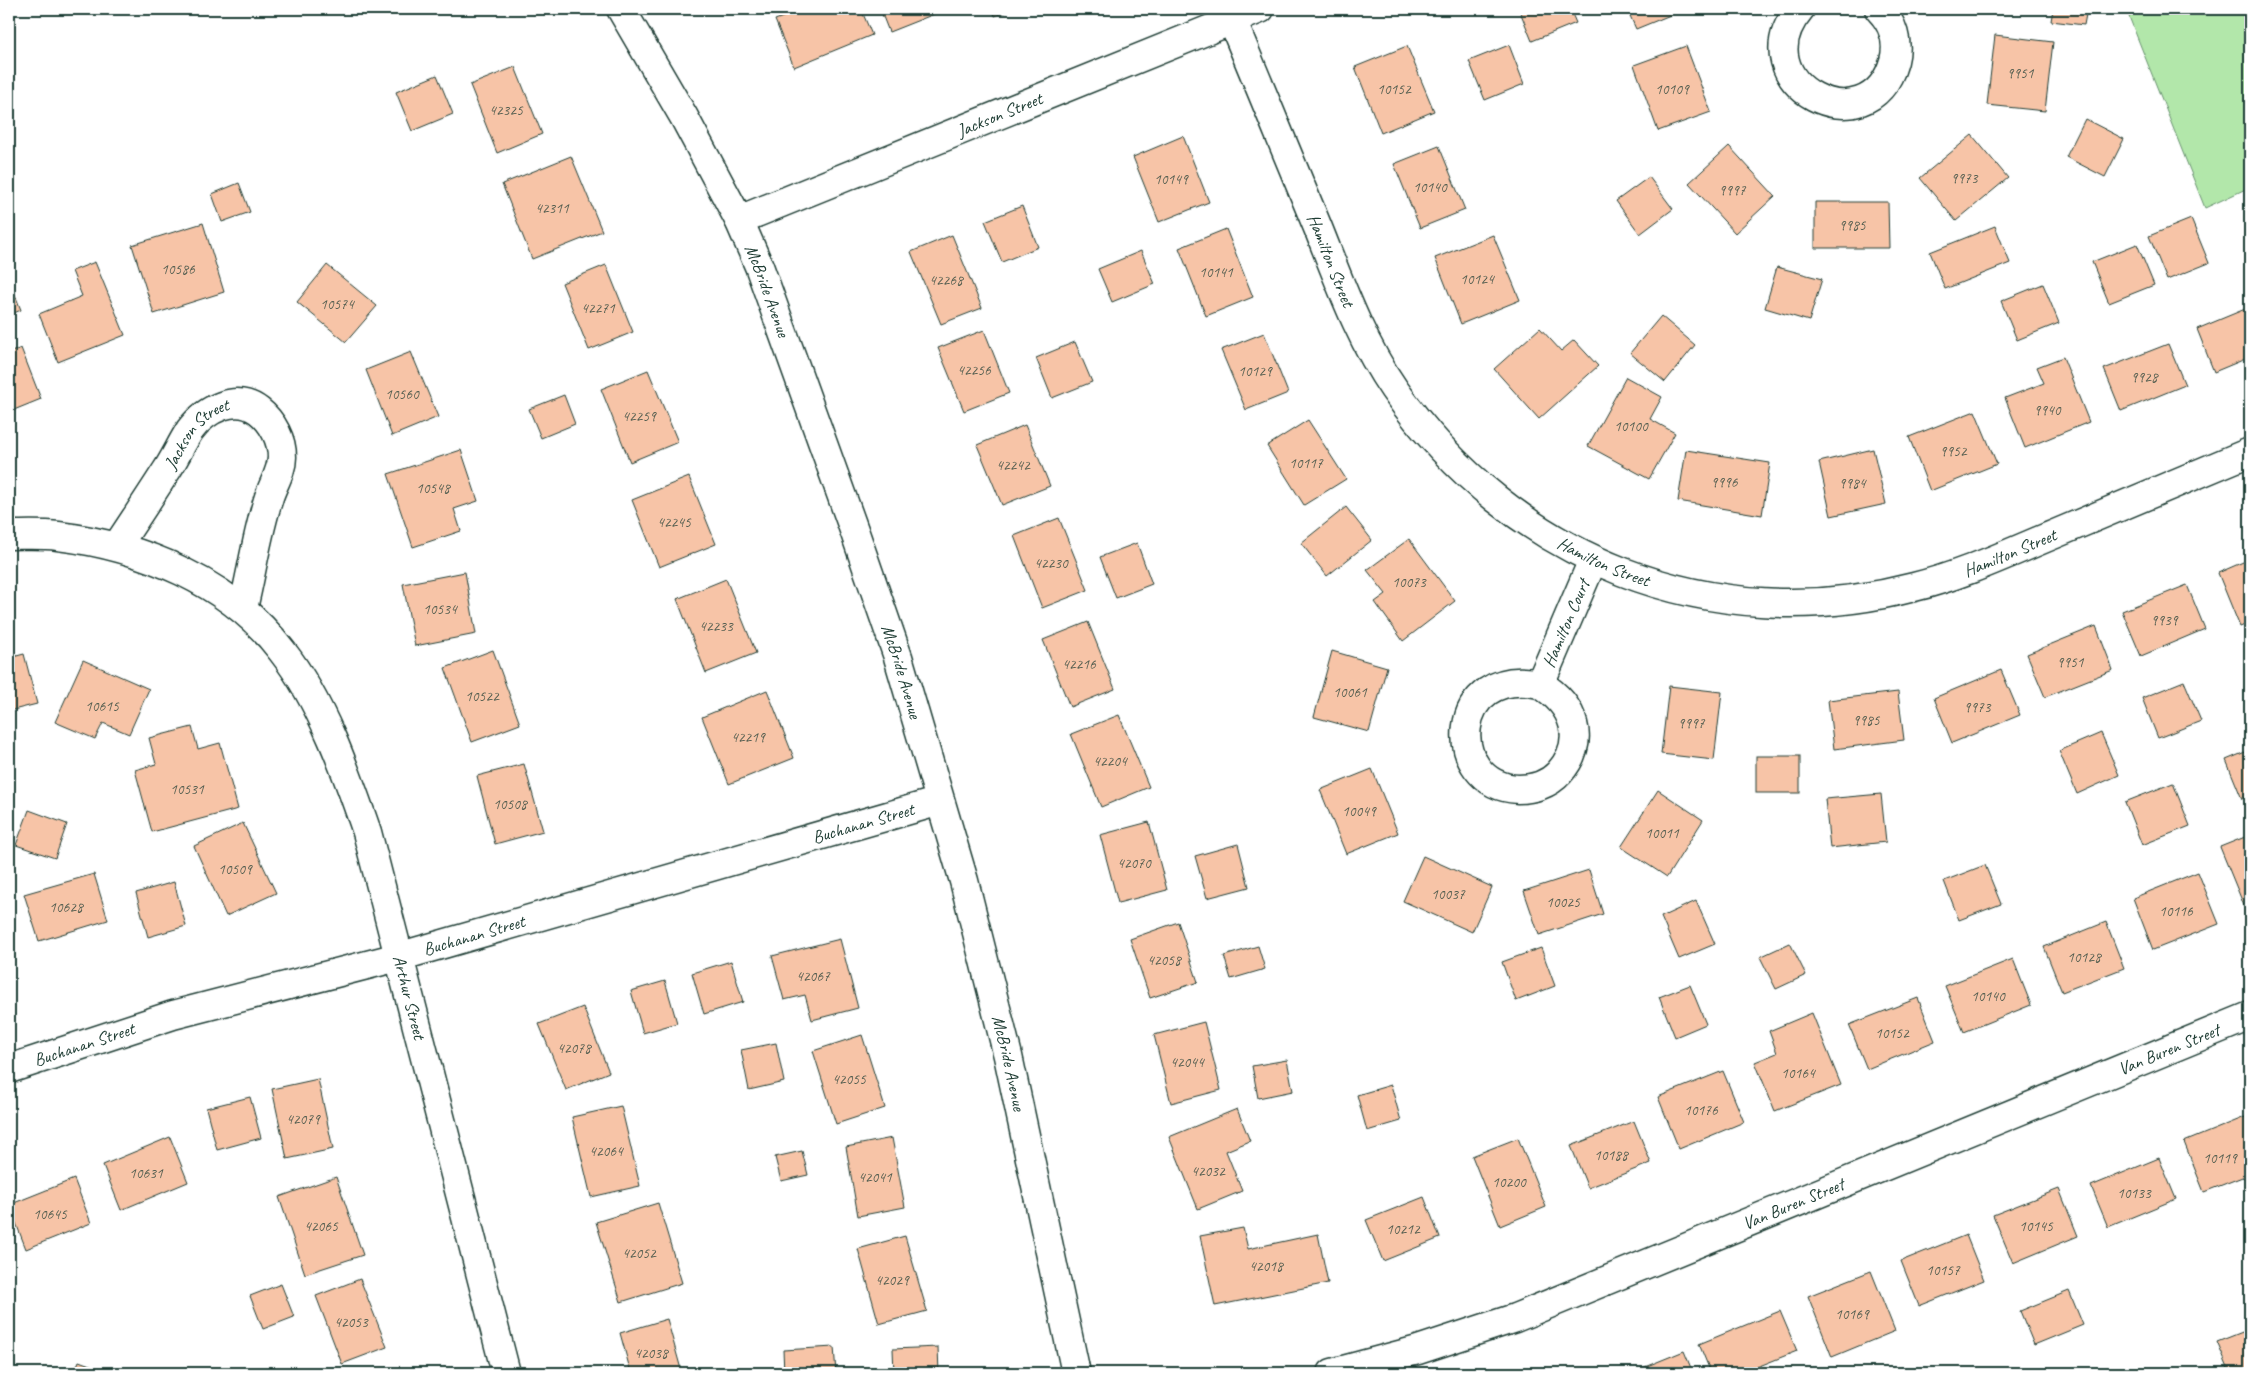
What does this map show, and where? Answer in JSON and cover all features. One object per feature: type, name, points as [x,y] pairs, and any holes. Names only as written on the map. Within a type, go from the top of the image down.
[{"type":"street","name":"McBride Avenue","points":[[621,9],[684,117],[739,220],[759,266],[858,539],[898,657],[964,881],[1008,1056],[1076,1373]]},
{"type":"street","name":"Jackson Street","points":[[739,220],[1260,9]]},
{"type":"street","points":[[1800,9],[1792,19],[1785,35],[1784,53],[1788,70],[1798,85],[1811,97],[1828,103],[1845,104],[1864,99],[1880,88],[1891,72],[1896,54],[1895,34],[1887,17],[1879,9]]},
{"type":"street","name":"Hamilton Street","points":[[1232,20],[1356,322],[1392,387],[1428,434],[1480,487],[1540,532],[1593,560],[1662,585],[1687,592],[1730,599],[1782,602],[1826,601],[1872,596],[1915,587],[1972,568],[2250,452]]},
{"type":"street","name":"Jackson Street","points":[[117,546],[174,461],[190,431],[201,419],[210,411],[234,402],[249,405],[260,411],[270,422],[279,438],[282,459],[269,497],[243,608]]},
{"type":"street","points":[[9,535],[57,536],[117,546],[174,567],[243,608]]},
{"type":"street","name":"Hamilton Court","points":[[1540,684],[1593,560]]},
{"type":"street","name":"Arthur Street","points":[[243,608],[282,651],[309,694],[345,769],[366,832],[506,1373]]},
{"type":"street","name":"Buchanan Street","points":[[9,1069],[173,1015],[398,957],[940,801]]},
{"type":"street","name":"Van Buren Street","points":[[1332,1373],[1418,1350],[1515,1318],[2250,1016]]},
{"type":"green space","points":[[2126,9],[2250,9],[2250,187],[2205,208]]},
{"type":"building","points":[[804,9],[861,9],[872,35],[794,67],[775,20]]},
{"type":"building","points":[[880,9],[947,9],[889,32]]},
{"type":"building","points":[[992,9],[1012,9],[995,16]]},
{"type":"building","points":[[1519,9],[1570,9],[1576,23],[1532,41]]},
{"type":"building","points":[[1627,9],[1685,9],[1636,29]]},
{"type":"building","points":[[2053,9],[2087,9],[2084,25],[2051,21]]},
{"type":"building","points":[[1995,35],[2053,42],[2045,111],[1987,105]]},
{"type":"building","points":[[1509,45],[1524,84],[1485,100],[1469,61]]},
{"type":"building","points":[[1407,46],[1434,111],[1381,133],[1355,67]]},
{"type":"building","points":[[1686,46],[1711,112],[1658,131],[1634,65]]},
{"type":"building","points":[[515,67],[542,134],[497,153],[470,85]]},
{"type":"building","points":[[437,75],[453,114],[412,131],[396,92]]},
{"type":"building","points":[[2085,119],[2124,139],[2105,177],[2066,157]]},
{"type":"building","points":[[1972,135],[2008,178],[1956,221],[1920,178]]},
{"type":"building","points":[[1183,136],[1209,202],[1159,222],[1133,157]]},
{"type":"building","points":[[1439,146],[1465,210],[1420,228],[1394,164]]},
{"type":"building","points":[[1729,146],[1775,196],[1735,233],[1689,183]]},
{"type":"building","points":[[571,156],[602,231],[532,259],[502,184]]},
{"type":"building","points":[[1649,177],[1673,209],[1640,234],[1616,201]]},
{"type":"building","points":[[239,183],[250,212],[222,222],[212,194]]},
{"type":"building","points":[[1815,202],[1888,202],[1889,248],[1815,248]]},
{"type":"building","points":[[1022,206],[1038,247],[1002,262],[985,221]]},
{"type":"building","points":[[2191,219],[2209,263],[2167,280],[2149,236]]},
{"type":"building","points":[[203,223],[224,292],[154,314],[132,245]]},
{"type":"building","points":[[1995,226],[2010,263],[1945,289],[1930,252]]},
{"type":"building","points":[[1226,229],[1253,297],[1206,316],[1179,248]]},
{"type":"building","points":[[952,235],[982,308],[941,324],[911,252]]},
{"type":"building","points":[[1493,235],[1520,300],[1461,324],[1435,258]]},
{"type":"building","points":[[2137,244],[2154,285],[2109,303],[2092,262]]},
{"type":"building","points":[[1141,251],[1155,284],[1112,302],[1098,269]]},
{"type":"building","points":[[95,262],[125,335],[58,362],[39,314],[82,296],[72,271]]},
{"type":"building","points":[[327,265],[377,306],[346,342],[297,302]]},
{"type":"building","points":[[606,265],[633,332],[589,350],[562,283]]},
{"type":"building","points":[[1777,267],[1822,279],[1809,321],[1765,308]]},
{"type":"building","points":[[9,279],[21,310],[9,315]]},
{"type":"building","points":[[2043,284],[2059,323],[2017,340],[2001,301]]},
{"type":"building","points":[[2250,307],[2250,357],[2214,372],[2197,329]]},
{"type":"building","points":[[1661,316],[1695,345],[1665,382],[1630,353]]},
{"type":"building","points":[[1540,328],[1561,351],[1574,340],[1598,366],[1539,419],[1494,369]]},
{"type":"building","points":[[984,330],[1009,393],[964,411],[938,348]]},
{"type":"building","points":[[1264,333],[1288,393],[1246,410],[1221,350]]},
{"type":"building","points":[[1075,342],[1092,382],[1052,398],[1036,358]]},
{"type":"building","points":[[2168,344],[2185,385],[2121,411],[2104,369]]},
{"type":"building","points":[[21,348],[41,399],[9,412],[9,353]]},
{"type":"building","points":[[411,352],[438,417],[392,436],[366,370]]},
{"type":"building","points":[[2063,357],[2089,422],[2025,448],[2005,398],[2044,383],[2037,367]]},
{"type":"building","points":[[648,370],[678,442],[630,462],[601,389]]},
{"type":"building","points":[[1626,377],[1662,397],[1650,419],[1675,433],[1649,479],[1588,446]]},
{"type":"building","points":[[564,395],[575,424],[541,438],[529,409]]},
{"type":"building","points":[[1975,411],[1997,464],[1930,491],[1909,437]]},
{"type":"building","points":[[1308,420],[1346,479],[1304,505],[1267,446]]},
{"type":"building","points":[[1025,425],[1050,486],[1002,505],[977,445]]},
{"type":"building","points":[[1873,449],[1886,504],[1831,516],[1819,462]]},
{"type":"building","points":[[461,450],[478,501],[454,509],[461,531],[413,547],[388,474]]},
{"type":"building","points":[[1686,450],[1770,463],[1762,515],[1678,501]]},
{"type":"building","points":[[689,477],[716,544],[659,567],[632,500]]},
{"type":"building","points":[[1346,507],[1372,540],[1327,576],[1301,543]]},
{"type":"building","points":[[1059,518],[1088,590],[1042,608],[1014,536]]},
{"type":"building","points":[[1409,539],[1455,601],[1403,641],[1375,602],[1386,594],[1367,570]]},
{"type":"building","points":[[1137,543],[1152,584],[1116,598],[1100,557]]},
{"type":"building","points":[[2250,559],[2250,623],[2240,627],[2218,573]]},
{"type":"building","points":[[465,572],[476,634],[415,646],[403,584]]},
{"type":"building","points":[[726,579],[756,653],[706,673],[677,599]]},
{"type":"building","points":[[2187,585],[2205,629],[2141,656],[2122,611]]},
{"type":"building","points":[[1088,622],[1115,689],[1070,707],[1043,640]]},
{"type":"building","points":[[2096,626],[2113,670],[2045,697],[2027,654]]},
{"type":"building","points":[[493,650],[520,724],[472,742],[445,668]]},
{"type":"building","points":[[1332,651],[1387,667],[1369,732],[1314,717]]},
{"type":"building","points":[[24,654],[37,704],[9,711],[9,658]]},
{"type":"building","points":[[83,660],[149,689],[129,734],[103,723],[95,739],[55,722]]},
{"type":"building","points":[[2001,670],[2020,715],[1952,743],[1934,698]]},
{"type":"building","points":[[2184,681],[2201,721],[2158,738],[2142,698]]},
{"type":"building","points":[[1669,686],[1722,692],[1714,760],[1661,754]]},
{"type":"building","points":[[767,690],[794,758],[729,784],[702,717]]},
{"type":"building","points":[[1898,692],[1904,740],[1834,749],[1828,700]]},
{"type":"building","points":[[1119,715],[1149,787],[1101,807],[1071,734]]},
{"type":"building","points":[[192,727],[198,749],[220,743],[238,809],[152,832],[135,770],[156,764],[149,738]]},
{"type":"building","points":[[2101,733],[2119,775],[2077,794],[2059,751]]},
{"type":"building","points":[[2250,750],[2250,796],[2242,799],[2226,760]]},
{"type":"building","points":[[1756,756],[1800,756],[1800,793],[1756,793]]},
{"type":"building","points":[[524,764],[543,831],[495,844],[477,776]]},
{"type":"building","points":[[1372,769],[1398,833],[1346,854],[1320,790]]},
{"type":"building","points":[[9,778],[14,790],[9,792]]},
{"type":"building","points":[[2173,783],[2190,826],[2142,845],[2125,802]]},
{"type":"building","points":[[1658,790],[1703,820],[1667,877],[1621,847]]},
{"type":"building","points":[[1881,794],[1886,842],[1830,848],[1825,799]]},
{"type":"building","points":[[29,810],[67,824],[55,858],[16,845]]},
{"type":"building","points":[[1149,822],[1167,890],[1118,903],[1100,835]]},
{"type":"building","points":[[243,823],[276,893],[226,916],[194,846]]},
{"type":"building","points":[[2250,835],[2250,906],[2245,908],[2220,847]]},
{"type":"building","points":[[1238,844],[1249,887],[1207,898],[1195,856]]},
{"type":"building","points":[[1423,856],[1492,887],[1472,932],[1403,901]]},
{"type":"building","points":[[1985,865],[2001,904],[1959,920],[1944,881]]},
{"type":"building","points":[[1589,870],[1603,914],[1539,935],[1524,891]]},
{"type":"building","points":[[2198,872],[2219,924],[2153,950],[2133,898]]},
{"type":"building","points":[[94,874],[108,920],[39,941],[24,894]]},
{"type":"building","points":[[174,882],[186,926],[148,937],[136,893]]},
{"type":"building","points":[[1696,901],[1715,944],[1679,959],[1661,917]]},
{"type":"building","points":[[1178,922],[1198,982],[1150,998],[1130,939]]},
{"type":"building","points":[[2106,922],[2124,968],[2062,992],[2044,947]]},
{"type":"building","points":[[840,939],[858,1008],[812,1020],[805,995],[784,1000],[772,956]]},
{"type":"building","points":[[1790,943],[1806,975],[1776,989],[1760,957]]},
{"type":"building","points":[[1258,946],[1265,969],[1231,979],[1224,956]]},
{"type":"building","points":[[1541,948],[1555,986],[1516,1001],[1502,962]]},
{"type":"building","points":[[2013,959],[2031,1005],[1964,1032],[1945,986]]},
{"type":"building","points":[[731,961],[743,1002],[704,1014],[692,973]]},
{"type":"building","points":[[665,981],[677,1023],[643,1033],[631,991]]},
{"type":"building","points":[[1690,985],[1706,1024],[1675,1037],[1659,997]]},
{"type":"building","points":[[1918,998],[1935,1041],[1867,1069],[1849,1025]]},
{"type":"building","points":[[583,1007],[609,1072],[566,1090],[539,1024]]},
{"type":"building","points":[[1812,1013],[1841,1085],[1775,1111],[1755,1062],[1777,1053],[1769,1031]]},
{"type":"building","points":[[1204,1022],[1221,1090],[1171,1103],[1154,1035]]},
{"type":"building","points":[[862,1035],[885,1108],[836,1124],[813,1051]]},
{"type":"building","points":[[776,1043],[784,1082],[749,1090],[741,1050]]},
{"type":"building","points":[[1287,1060],[1293,1091],[1258,1098],[1252,1066]]},
{"type":"building","points":[[1723,1071],[1744,1122],[1679,1149],[1658,1097]]},
{"type":"building","points":[[318,1079],[333,1149],[287,1159],[272,1089]]},
{"type":"building","points":[[1391,1085],[1401,1121],[1367,1131],[1357,1095]]},
{"type":"building","points":[[250,1097],[261,1138],[217,1150],[206,1108]]},
{"type":"building","points":[[621,1106],[640,1186],[591,1197],[572,1117]]},
{"type":"building","points":[[1237,1109],[1250,1141],[1226,1151],[1242,1191],[1198,1209],[1169,1137]]},
{"type":"building","points":[[2250,1115],[2250,1174],[2204,1192],[2184,1142]]},
{"type":"building","points":[[1634,1121],[1651,1163],[1588,1188],[1571,1146]]},
{"type":"building","points":[[170,1137],[188,1182],[121,1210],[103,1165]]},
{"type":"building","points":[[892,1138],[905,1207],[858,1216],[846,1147]]},
{"type":"building","points":[[1518,1138],[1546,1207],[1500,1226],[1472,1156]]},
{"type":"building","points":[[802,1151],[808,1175],[781,1181],[775,1157]]},
{"type":"building","points":[[2159,1158],[2176,1199],[2108,1227],[2091,1186]]},
{"type":"building","points":[[336,1177],[363,1255],[305,1274],[279,1197]]},
{"type":"building","points":[[74,1179],[91,1223],[26,1249],[9,1205]]},
{"type":"building","points":[[2059,1189],[2078,1236],[2013,1263],[1993,1215]]},
{"type":"building","points":[[1424,1197],[1440,1238],[1383,1261],[1366,1220]]},
{"type":"building","points":[[658,1203],[682,1283],[621,1302],[596,1222]]},
{"type":"building","points":[[1243,1228],[1248,1249],[1318,1234],[1328,1283],[1215,1306],[1200,1236]]},
{"type":"building","points":[[1966,1235],[1984,1280],[1919,1306],[1901,1261]]},
{"type":"building","points":[[905,1236],[927,1311],[879,1324],[858,1249]]},
{"type":"building","points":[[1871,1271],[1895,1331],[1832,1357],[1808,1296]]},
{"type":"building","points":[[360,1279],[387,1347],[342,1364],[316,1296]]},
{"type":"building","points":[[281,1284],[294,1317],[263,1329],[250,1296]]},
{"type":"building","points":[[2069,1291],[2083,1325],[2034,1345],[2020,1311]]},
{"type":"building","points":[[1780,1311],[1797,1351],[1742,1373],[1711,1373],[1699,1344]]},
{"type":"building","points":[[667,1319],[682,1373],[631,1373],[620,1333]]},
{"type":"building","points":[[2250,1329],[2250,1373],[2230,1373],[2217,1342]]},
{"type":"building","points":[[834,1347],[836,1373],[784,1373],[783,1350]]},
{"type":"building","points":[[938,1347],[939,1373],[894,1373],[893,1349]]},
{"type":"building","points":[[1684,1351],[1693,1373],[1630,1373]]},
{"type":"building","points":[[79,1361],[109,1372],[109,1373],[74,1373]]}]
